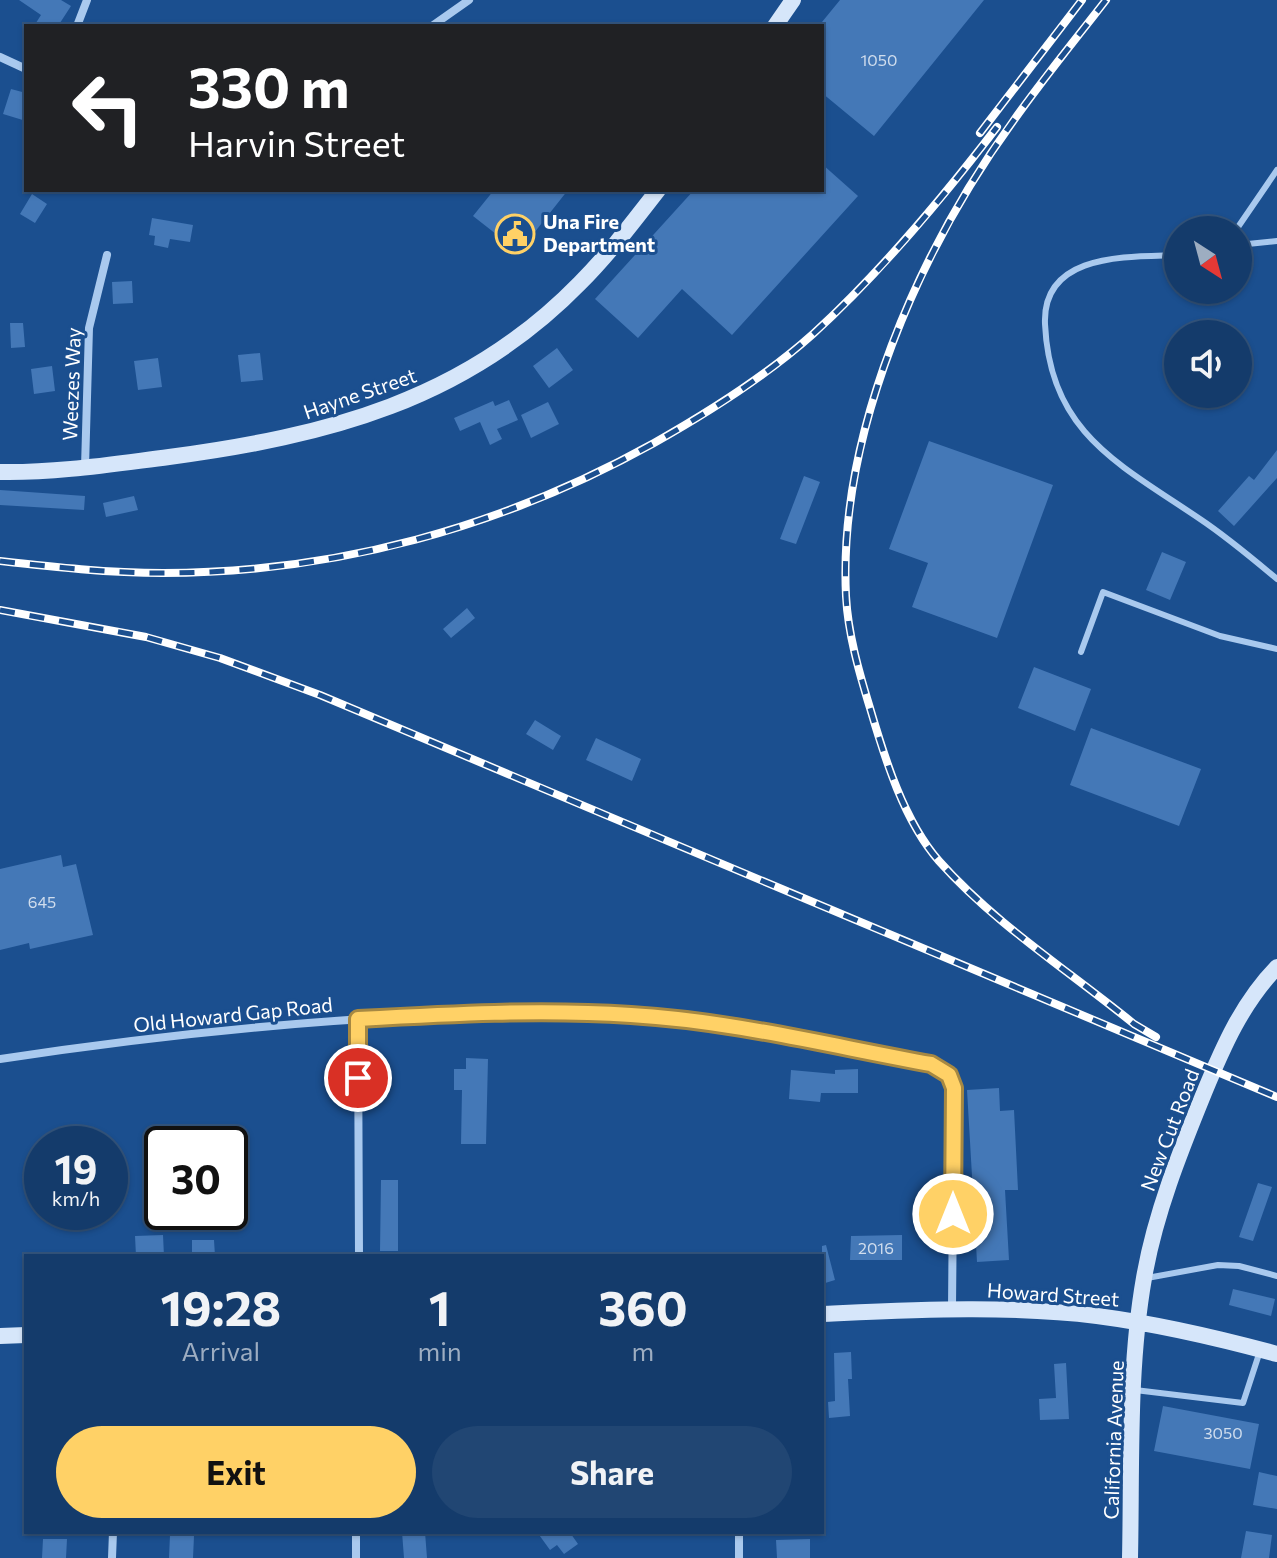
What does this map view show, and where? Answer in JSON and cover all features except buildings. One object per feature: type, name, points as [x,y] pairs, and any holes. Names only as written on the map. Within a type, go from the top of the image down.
[{"type":"street","points":[[78,24],[87,0]]},
{"type":"street","points":[[435,24],[469,0]]},
{"type":"street","points":[[776,24],[793,0]]},
{"type":"street","points":[[0,57],[24,68]]},
{"type":"street","name":"Hayne Street","points":[[0,472],[85,468],[290,438],[353,421],[425,393],[490,356],[536,323],[578,286],[616,245],[656,192]]},
{"type":"street","name":"Weezes Way","points":[[85,468],[89,328],[107,255]]},
{"type":"street","name":"New Cut Road","points":[[1138,1323],[1158,1216],[1192,1123],[1220,1054],[1249,1001],[1277,967]]},
{"type":"street","name":"Old Howard Gap Road","points":[[0,1059],[169,1036],[358,1019],[542,1012],[633,1015],[760,1030],[938,1066],[949,1075],[954,1088],[952,1308]]},
{"type":"street","points":[[358,1019],[359,1254]]},
{"type":"street","name":"Howard Street","points":[[824,1314],[952,1308],[1096,1316],[1215,1337],[1269,1352]]},
{"type":"street","name":"California Avenue","points":[[1130,1558],[1138,1323]]},
{"type":"street","points":[[0,1336],[24,1335]]},
{"type":"street","points":[[112,1558],[113,1534]]},
{"type":"street","points":[[356,1534],[356,1558]]},
{"type":"street","points":[[739,1534],[739,1558]]},
{"type":"lane","points":[[1246,216],[1277,170]]},
{"type":"lane","points":[[1252,244],[1277,241]]},
{"type":"lane","points":[[1164,256],[1109,258],[1077,267],[1052,292],[1045,314],[1046,342],[1061,398],[1074,421],[1092,441],[1126,470],[1222,534],[1277,579]]},
{"type":"lane","points":[[1081,652],[1103,592],[1220,636],[1277,649]]},
{"type":"lane","points":[[1144,1279],[1218,1265],[1239,1266],[1277,1276]]},
{"type":"lane","points":[[1135,1390],[1243,1403],[1269,1352]]},
{"type":"railway","points":[[980,133],[1082,0]]},
{"type":"railway","points":[[1106,0],[1025,105],[979,171],[917,284],[871,408],[856,471],[847,534],[846,596],[855,653],[882,748],[897,789],[927,845],[984,906],[1134,1024],[1156,1037]]},
{"type":"railway","points":[[0,561],[101,571],[163,573],[227,571],[291,564],[416,540],[538,499],[597,473],[675,431],[736,393],[795,350],[886,261],[997,127]]},
{"type":"railway","points":[[0,610],[146,637],[220,658],[320,695],[1277,1097]]},
{"type":"place","name":"Una Fire Department","points":[[515,234]]},
{"type":"route","points":[[358,1078],[358,1019],[465,1014],[573,1012],[710,1022],[931,1064],[949,1075],[954,1088],[953,1214]]}]
